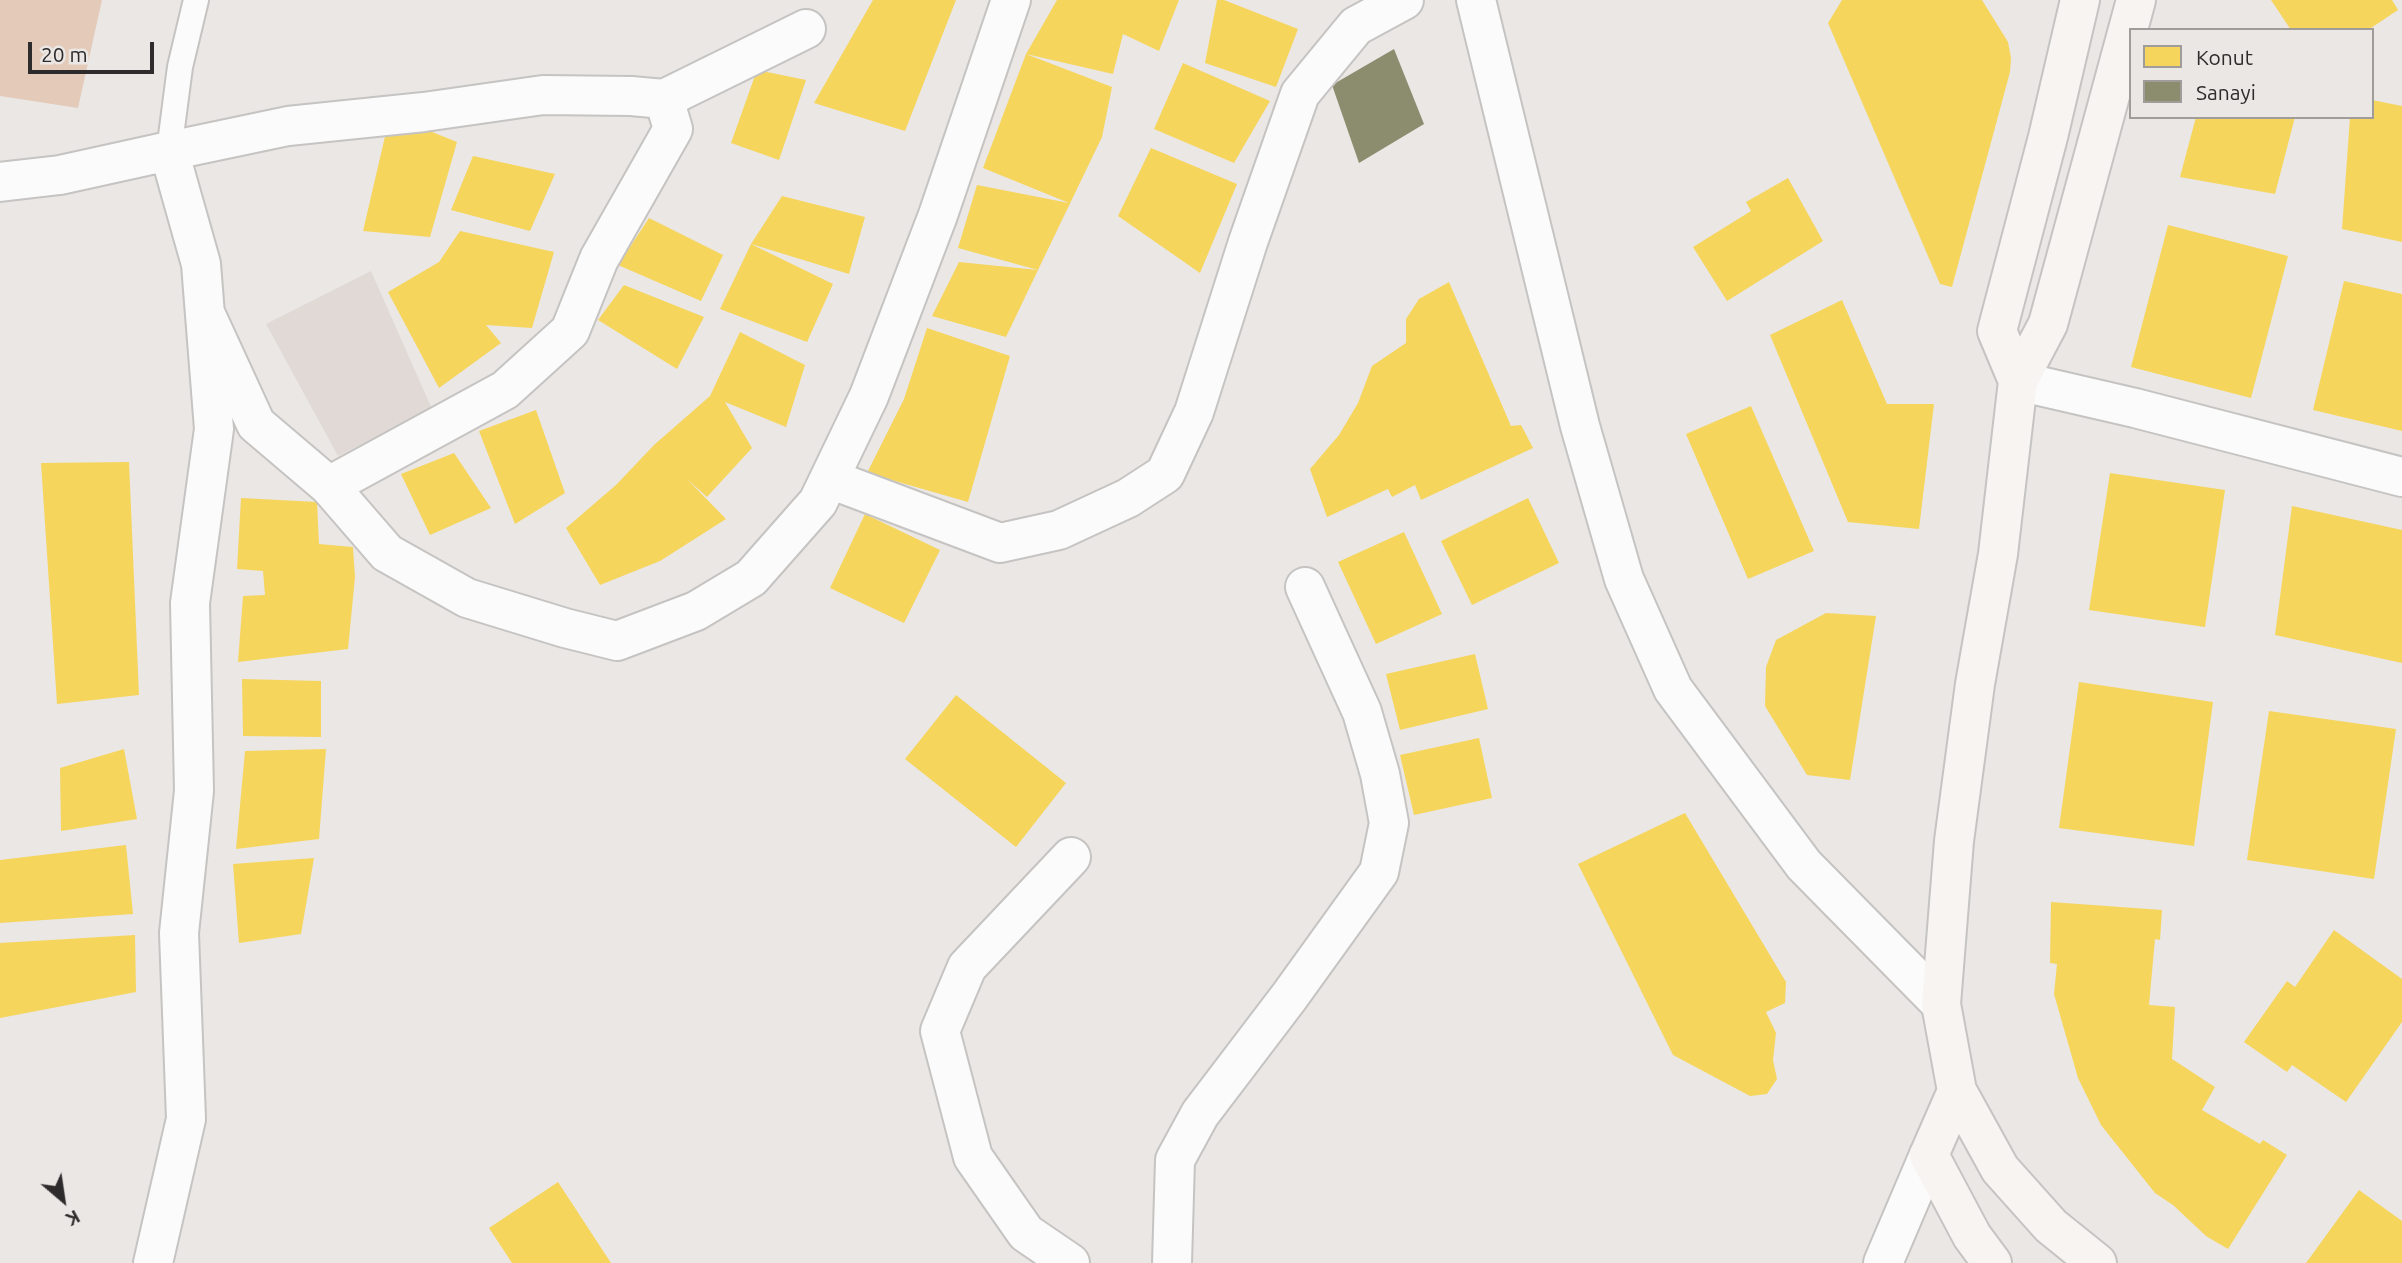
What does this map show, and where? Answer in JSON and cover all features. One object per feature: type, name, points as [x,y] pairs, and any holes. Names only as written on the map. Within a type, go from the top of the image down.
[{"type":"main road","points":[[2018,381],[1997,331],[2049,137],[2080,0]]},
{"type":"main road","points":[[2097,1263],[2052,1226],[2000,1168],[1957,1091],[1941,1004],[1954,841],[1975,684],[1998,554],[2018,381],[2048,324],[2136,0]]},
{"type":"main road","points":[[1957,1091],[1928,1155],[1972,1236],[1992,1263]]},
{"type":"street","points":[[205,313],[256,424],[328,486],[387,553],[467,598],[617,641],[696,611],[751,578],[818,502],[869,396],[938,215],[1011,0]]},
{"type":"street","points":[[830,478],[1000,542],[1059,530],[1128,498],[1165,474],[1194,412],[1248,242],[1300,93],[1356,26],[1404,0]]},
{"type":"street","points":[[1476,0],[1580,426],[1624,579],[1674,689],[1804,864],[1941,1004]]},
{"type":"street","points":[[0,182],[60,175],[288,126],[424,112],[543,95],[663,99],[806,29]]},
{"type":"street","points":[[328,486],[505,390],[569,331],[598,259],[673,130],[663,99]]},
{"type":"street","points":[[153,1263],[186,1119],[179,933],[194,791],[190,603],[214,429],[201,264],[169,151]]},
{"type":"street","points":[[2018,381],[2135,408],[2402,477]]},
{"type":"street","points":[[1172,1263],[1175,1160],[1200,1114],[1379,872],[1389,823],[1380,775],[1362,712],[1306,587]]},
{"type":"street","points":[[1070,1263],[1026,1233],[973,1157],[940,1031],[967,967],[1071,858]]},
{"type":"street","points":[[1883,1263],[1928,1155]]},
{"type":"lane","points":[[169,151],[180,67],[196,0]]},
{"type":"shaded area","points":[[0,0],[102,0],[78,108],[0,96]]},
{"type":"shaded area","points":[[371,271],[432,409],[338,456],[266,324]]},
{"type":"building: Konut","points":[[873,0],[956,0],[905,131],[814,103]]},
{"type":"building: Konut","points":[[1057,0],[1179,0],[1159,51],[1123,34],[1113,74],[1026,54]]},
{"type":"building: Konut","points":[[1217,0],[1224,0],[1298,29],[1276,87],[1205,63]]},
{"type":"building: Konut","points":[[1842,0],[1982,0],[2008,42],[2010,72],[1952,287],[1940,284],[1828,23]]},
{"type":"building: Konut","points":[[2271,0],[2392,0],[2398,10],[2371,28],[2290,28]]},
{"type":"building: Konut","points":[[1026,54],[1112,87],[1102,137],[1038,270],[958,248],[977,185],[1069,203],[983,168]]},
{"type":"building: Konut","points":[[1183,63],[1270,101],[1234,163],[1154,129]]},
{"type":"building: Konut","points":[[757,70],[806,80],[779,160],[731,143]]},
{"type":"building: Konut","points":[[2374,100],[2402,106],[2402,242],[2342,229],[2350,119],[2374,119]]},
{"type":"building: Konut","points":[[390,115],[457,142],[430,237],[363,231]]},
{"type":"building: Konut","points":[[2195,119],[2294,119],[2275,194],[2180,177]]},
{"type":"building: Konut","points":[[1151,148],[1237,184],[1200,273],[1118,216]]},
{"type":"building: Konut","points":[[473,156],[555,174],[530,231],[451,210]]},
{"type":"building: Konut","points":[[1788,178],[1823,241],[1727,301],[1693,247],[1751,211],[1746,202]]},
{"type":"building: Konut","points":[[782,196],[865,217],[849,274],[751,244]]},
{"type":"building: Konut","points":[[649,218],[723,255],[701,301],[618,265]]},
{"type":"building: Konut","points":[[2168,225],[2288,256],[2251,398],[2131,367]]},
{"type":"building: Konut","points":[[460,231],[554,252],[532,328],[486,325],[501,343],[439,388],[388,292],[439,262]]},
{"type":"building: Konut","points":[[751,244],[833,284],[807,342],[720,309]]},
{"type":"building: Konut","points":[[959,262],[1038,270],[1006,337],[932,316]]},
{"type":"building: Konut","points":[[2344,281],[2402,294],[2402,431],[2313,410]]},
{"type":"building: Konut","points":[[1449,282],[1511,426],[1521,425],[1533,448],[1421,500],[1415,485],[1392,497],[1388,489],[1327,517],[1310,469],[1339,435],[1358,403],[1372,366],[1406,343],[1406,319],[1419,299]]},
{"type":"building: Konut","points":[[624,285],[704,317],[677,369],[598,320]]},
{"type":"building: Konut","points":[[1842,300],[1887,404],[1934,404],[1919,529],[1848,522],[1770,335]]},
{"type":"building: Konut","points":[[927,328],[1010,356],[968,502],[867,473],[904,399]]},
{"type":"building: Konut","points":[[740,332],[805,365],[786,427],[725,402],[752,448],[707,497],[687,479],[726,519],[660,561],[600,585],[566,528],[710,396]]},
{"type":"building: Konut","points":[[1751,406],[1814,551],[1748,579],[1686,434]]},
{"type":"building: Konut","points":[[536,410],[565,493],[515,524],[479,431]]},
{"type":"building: Konut","points":[[454,453],[491,508],[430,535],[401,474]]},
{"type":"building: Konut","points":[[129,462],[139,695],[57,704],[41,463]]},
{"type":"building: Konut","points":[[2110,473],[2225,490],[2205,627],[2089,610]]},
{"type":"building: Konut","points":[[241,498],[317,502],[319,544],[353,547],[355,577],[348,649],[238,662],[243,596],[265,595],[263,571],[237,569]]},
{"type":"building: Konut","points":[[1528,498],[1559,563],[1472,605],[1441,541]]},
{"type":"building: Konut","points":[[2292,506],[2402,530],[2402,663],[2275,635]]},
{"type":"building: Konut","points":[[865,514],[940,550],[904,623],[830,588]]},
{"type":"building: Konut","points":[[1404,532],[1442,614],[1376,644],[1338,562]]},
{"type":"building: Konut","points":[[1826,613],[1876,616],[1850,780],[1807,775],[1765,706],[1766,667],[1776,640]]},
{"type":"building: Konut","points":[[1475,654],[1488,709],[1400,730],[1386,674]]},
{"type":"building: Konut","points":[[242,679],[321,681],[321,737],[243,736]]},
{"type":"building: Konut","points":[[2079,682],[2213,702],[2194,846],[2059,828]]},
{"type":"building: Konut","points":[[956,695],[1066,783],[1016,847],[905,759]]},
{"type":"building: Konut","points":[[2269,711],[2396,729],[2374,879],[2247,860]]},
{"type":"building: Konut","points":[[1479,738],[1492,798],[1414,815],[1400,755]]},
{"type":"building: Konut","points":[[124,749],[137,819],[61,831],[60,768]]},
{"type":"building: Konut","points":[[326,749],[319,839],[236,849],[245,751]]},
{"type":"building: Konut","points":[[1685,813],[1786,982],[1785,1003],[1766,1012],[1776,1033],[1773,1060],[1777,1079],[1767,1094],[1750,1096],[1673,1055],[1578,864]]},
{"type":"building: Konut","points":[[126,845],[133,914],[0,923],[0,860]]},
{"type":"building: Konut","points":[[314,858],[301,934],[239,943],[233,864]]},
{"type":"building: Konut","points":[[2051,902],[2162,910],[2160,940],[2155,939],[2149,1005],[2175,1007],[2172,1059],[2215,1087],[2202,1110],[2260,1144],[2263,1140],[2287,1155],[2228,1249],[2206,1236],[2173,1205],[2155,1193],[2101,1125],[2078,1078],[2054,994],[2057,964],[2050,963]]},
{"type":"building: Konut","points":[[2334,930],[2402,979],[2402,1022],[2346,1102],[2292,1065],[2287,1072],[2244,1042],[2287,981],[2295,987]]},
{"type":"building: Konut","points":[[135,935],[136,992],[0,1018],[0,943]]},
{"type":"building: Konut","points":[[558,1182],[611,1263],[512,1263],[489,1228]]},
{"type":"building: Konut","points":[[2359,1190],[2402,1221],[2402,1263],[2306,1263]]},
{"type":"building: Sanayi","points":[[1394,49],[1424,124],[1359,163],[1332,85]]}]
